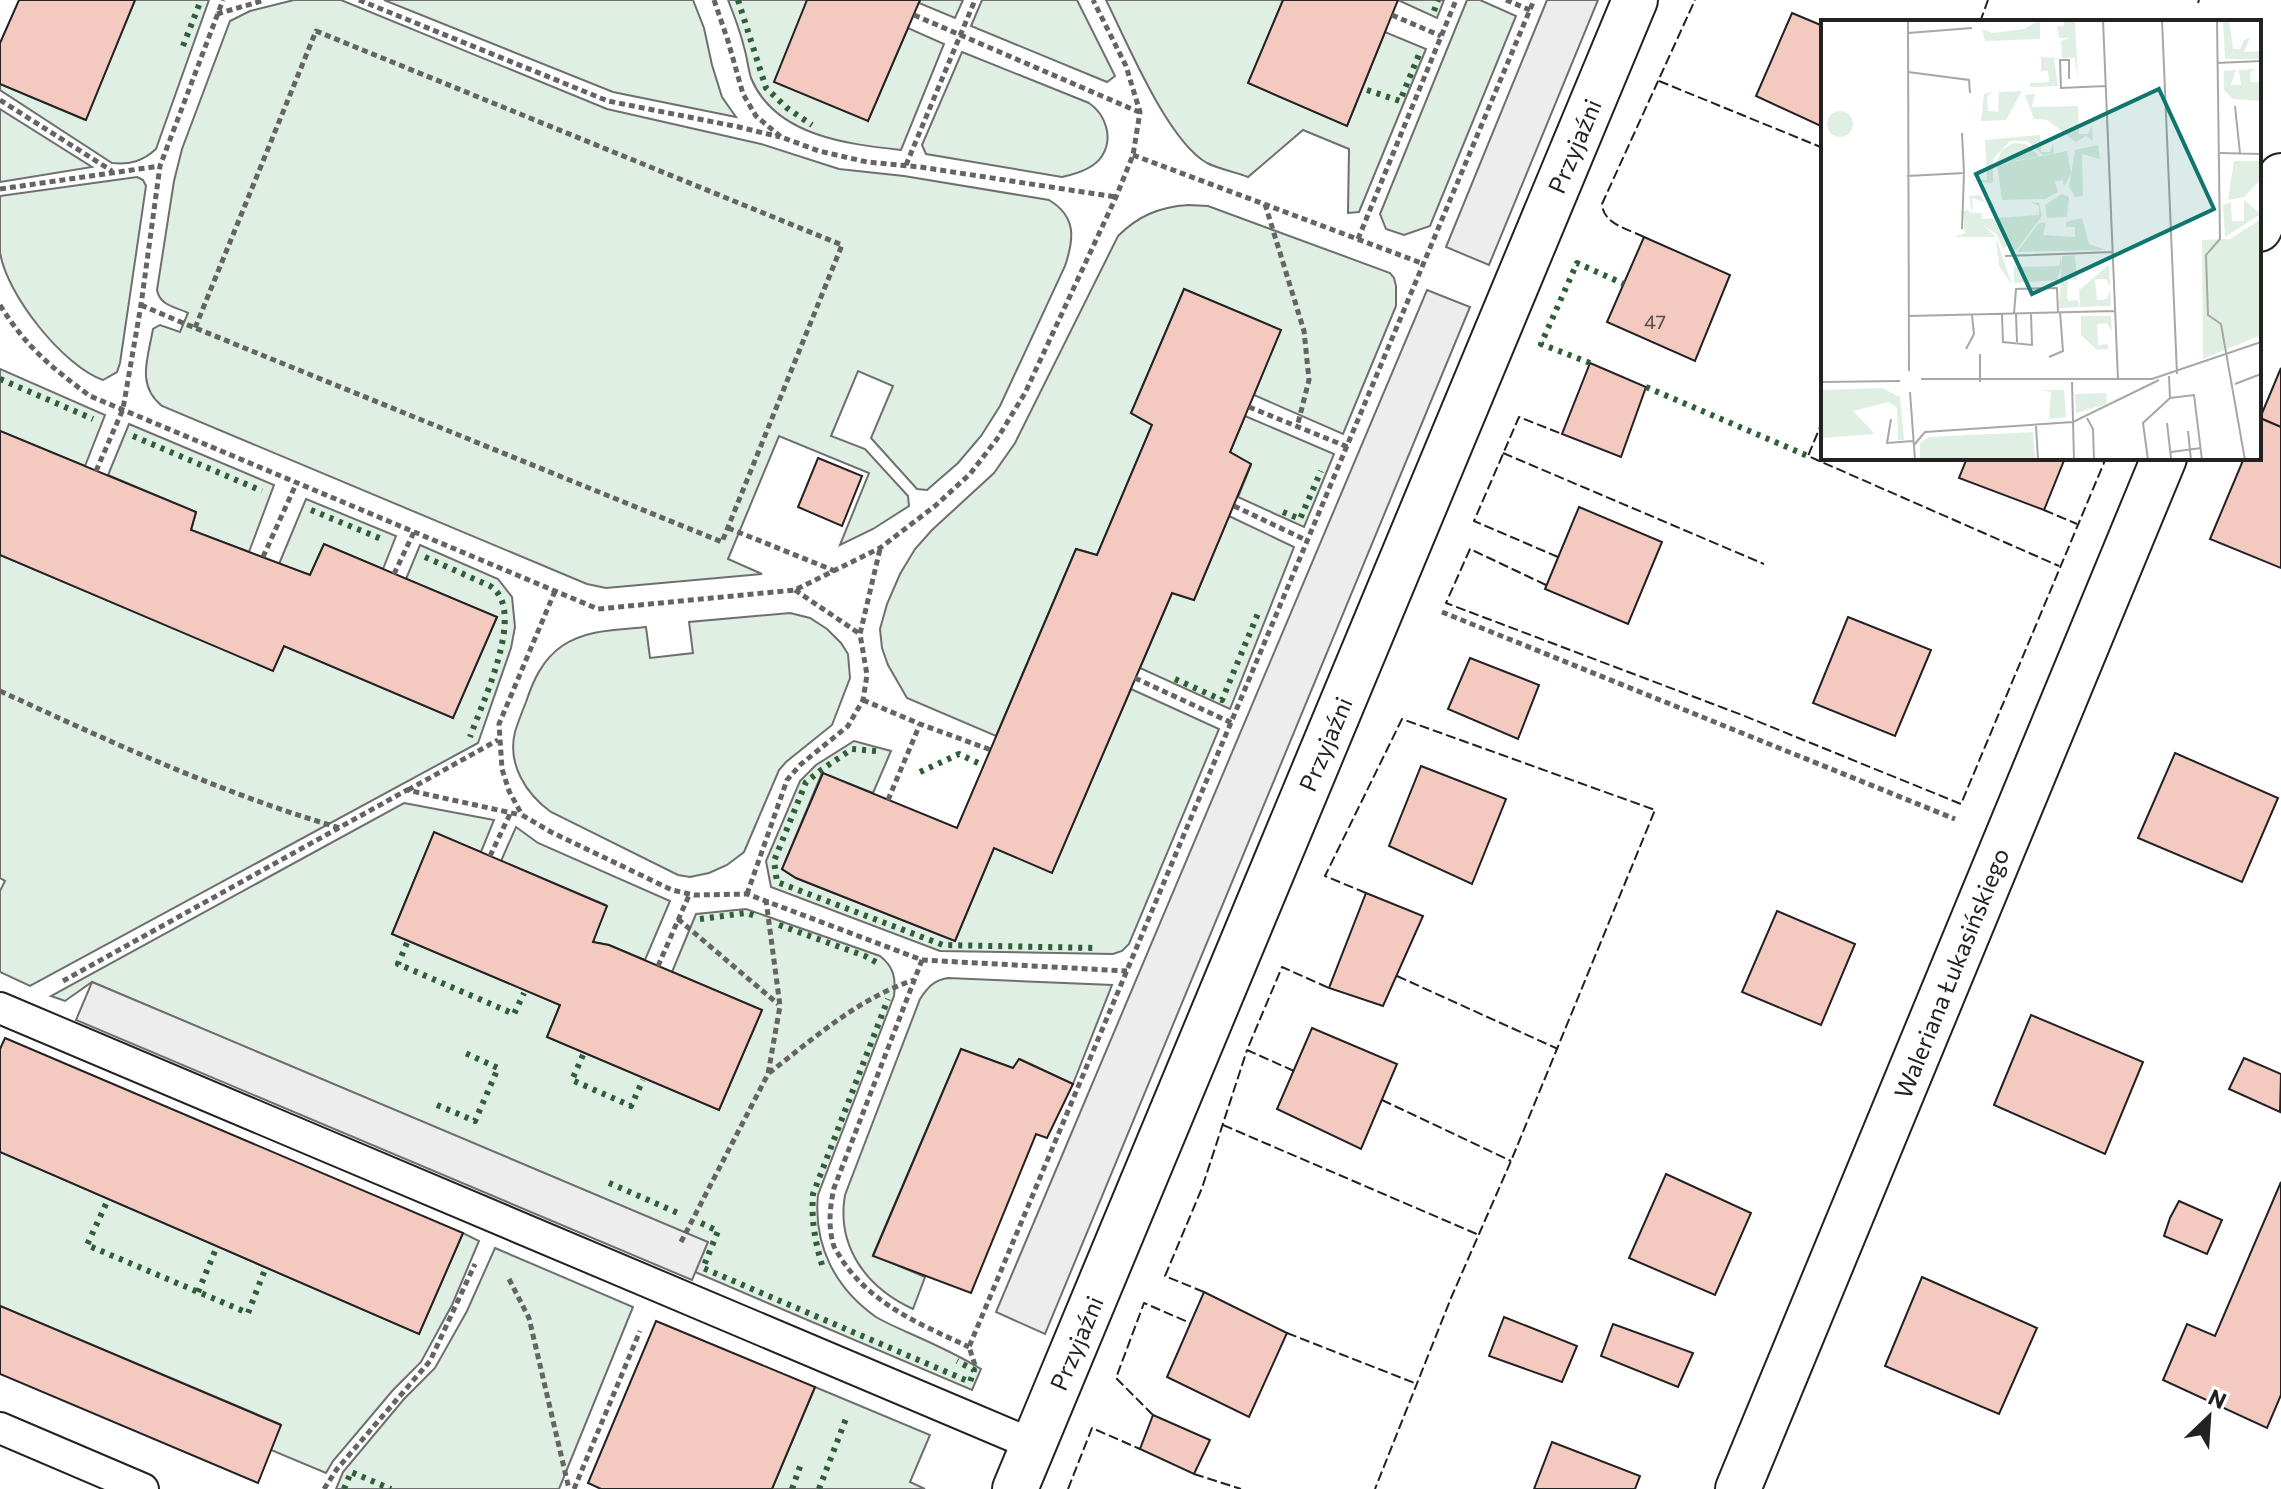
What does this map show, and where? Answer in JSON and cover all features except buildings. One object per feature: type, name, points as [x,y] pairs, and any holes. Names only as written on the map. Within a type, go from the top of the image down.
[{"type":"street","name":"Przyjaźni","points":[[1015,1489],[1016,1438],[1389,591],[1635,0]]},
{"type":"street","points":[[2261,224],[2281,176]]},
{"type":"street","name":"Waleriana Łukasińskiego","points":[[1738,1489],[2163,460]]},
{"type":"lane","points":[[4,1010],[1016,1438]]},
{"type":"lane","points":[[0,1428],[143,1489]]},
{"type":"path","points":[[96,471],[123,409],[160,166],[223,0]]},
{"type":"path","points":[[217,14],[265,0]]},
{"type":"path","points":[[359,0],[608,101],[739,127],[867,162],[906,165],[1116,197]]},
{"type":"path","points":[[714,0],[743,94],[756,116],[781,137]]},
{"type":"path","points":[[906,165],[975,0]]},
{"type":"path","points":[[0,305],[18,334],[49,366],[90,396],[598,609],[795,590],[880,548],[935,506],[970,474],[997,439],[1025,393],[1133,155],[1140,112],[1126,66],[1093,0]]},
{"type":"path","points":[[1358,239],[1456,0]]},
{"type":"path","points":[[1506,0],[1530,10]]},
{"type":"path","points":[[969,1347],[1534,0]]},
{"type":"path","points":[[914,15],[1140,112]]},
{"type":"path","points":[[1392,15],[1441,36]]},
{"type":"path","points":[[141,305],[195,328],[722,542],[842,245],[316,31],[195,328]]},
{"type":"path","points":[[0,100],[113,172]]},
{"type":"path","points":[[1133,155],[1424,264]]},
{"type":"path","points":[[0,189],[160,166]]},
{"type":"path","points":[[1265,204],[1304,331],[1309,380],[1297,427]]},
{"type":"path","points":[[0,325],[9,320]]},
{"type":"path","points":[[1249,407],[1348,447]]},
{"type":"path","points":[[263,557],[297,482]]},
{"type":"path","points":[[1234,506],[1308,541]]},
{"type":"path","points":[[728,528],[836,571]]},
{"type":"path","points":[[394,574],[414,532]]},
{"type":"path","points":[[747,894],[787,780],[800,765],[848,726],[863,700],[867,675],[860,634],[880,548]]},
{"type":"path","points":[[795,590],[860,634]]},
{"type":"path","points":[[522,815],[502,769],[499,724],[555,591]]},
{"type":"path","points":[[1389,591],[2007,840]]},
{"type":"path","points":[[1135,678],[1232,723]]},
{"type":"path","points":[[0,691],[128,750],[291,814],[340,828]]},
{"type":"path","points":[[863,700],[991,750]]},
{"type":"path","points":[[888,800],[920,724]]},
{"type":"path","points":[[4,1010],[498,740]]},
{"type":"path","points":[[407,790],[522,815],[672,890],[694,895],[747,894],[922,960],[1127,971]]},
{"type":"path","points":[[490,856],[511,812]]},
{"type":"path","points":[[658,966],[690,893]]},
{"type":"path","points":[[572,1489],[658,1287],[768,1074],[780,1006],[766,900]]},
{"type":"path","points":[[678,919],[780,1006]]},
{"type":"path","points":[[922,960],[834,1188],[829,1210],[833,1246],[850,1272],[869,1292],[912,1320],[969,1347],[1016,1438]]},
{"type":"path","points":[[768,1074],[825,1029],[886,989],[914,980]]},
{"type":"path","points":[[324,1489],[337,1469],[430,1361],[481,1251]]},
{"type":"path","points":[[508,1278],[529,1318],[572,1489]]},
{"type":"green space","points":[[135,0],[209,0],[156,149],[136,161],[112,163],[0,90],[0,84],[85,120]]},
{"type":"green space","points":[[294,0],[341,0],[607,109],[761,144],[839,169],[904,176],[1049,200],[1065,214],[1071,229],[1065,266],[1000,406],[981,436],[958,463],[927,490],[917,489],[871,438],[893,386],[858,371],[831,436],[865,449],[908,496],[909,506],[840,545],[869,473],[779,436],[728,559],[762,574],[606,588],[587,584],[162,406],[149,389],[146,370],[153,329],[160,325],[180,332],[188,313],[165,303],[157,290],[182,149],[230,21],[250,11]]},
{"type":"green space","points":[[384,0],[693,0],[704,28],[722,97],[736,117],[613,92]]},
{"type":"green space","points":[[728,0],[807,0],[868,121],[908,28],[944,44],[901,150],[815,134],[777,113],[762,98],[751,78],[741,35]]},
{"type":"green space","points":[[920,0],[963,0],[955,18],[919,3]]},
{"type":"green space","points":[[982,0],[1077,0],[1115,76],[1107,82],[971,26]]},
{"type":"green space","points":[[1106,0],[1283,0],[1249,83],[1347,126],[1385,32],[1426,49],[1359,212],[1348,213],[1349,149],[1303,130],[1248,177],[1207,163],[1192,151],[1177,134],[1149,89]]},
{"type":"green space","points":[[1398,0],[1444,0],[1437,18]]},
{"type":"green space","points":[[1467,0],[1480,0],[1516,16],[1430,226],[1404,235],[1386,229],[1380,214]]},
{"type":"green space","points":[[962,52],[1089,103],[1106,126],[1106,149],[1099,161],[1062,177],[926,154],[922,145]]},
{"type":"green space","points":[[0,109],[92,167],[0,182]]},
{"type":"green space","points":[[137,177],[146,186],[120,363],[117,372],[103,380],[87,372],[54,344],[13,288],[0,252],[0,196]]},
{"type":"green space","points":[[1188,205],[1208,206],[1390,273],[1394,278],[1396,306],[1343,434],[1254,395],[1280,330],[1184,289],[1131,413],[1152,425],[1097,555],[1076,549],[996,736],[907,698],[888,665],[880,629],[900,574],[915,549],[994,473],[1015,443],[1118,236],[1150,214]]},
{"type":"green space","points":[[0,369],[105,415],[85,466],[0,431]]},
{"type":"green space","points":[[1245,416],[1334,454],[1304,527],[1238,497],[1251,465],[1230,452]]},
{"type":"green space","points":[[129,424],[274,485],[249,552],[191,530],[196,512],[108,475]]},
{"type":"green space","points":[[306,499],[396,536],[383,569],[324,544],[310,575],[279,564]]},
{"type":"green space","points":[[1229,516],[1294,547],[1230,709],[1140,668],[1172,593],[1194,600]]},
{"type":"green space","points":[[420,545],[498,579],[512,597],[515,627],[511,648],[478,743],[30,986],[0,972],[0,891],[5,881],[0,878],[0,555],[273,670],[284,646],[453,718],[497,617],[406,579]]},
{"type":"green space","points":[[790,613],[810,618],[841,643],[848,654],[850,678],[832,725],[779,770],[744,852],[727,865],[690,877],[678,875],[551,812],[527,787],[516,767],[515,732],[539,671],[562,646],[592,633],[646,627],[650,658],[693,653],[689,622]]},
{"type":"green space","points":[[1131,689],[1219,729],[1129,944],[1122,951],[1113,954],[940,951],[771,887],[766,861],[800,781],[816,765],[854,741],[891,751],[873,793],[822,773],[782,869],[796,878],[955,941],[994,848],[1052,872]]},
{"type":"green space","points":[[404,803],[494,820],[481,852],[434,833],[392,934],[560,1005],[547,1037],[719,1110],[762,1010],[672,972],[696,914],[746,909],[885,960],[893,973],[894,996],[818,1195],[819,1231],[830,1264],[849,1293],[876,1317],[981,1369],[972,1390],[695,1272],[707,1242],[92,982],[65,1001],[51,996]]},
{"type":"green space","points":[[516,827],[538,843],[670,901],[645,960],[593,942],[606,905],[501,861]]},
{"type":"green space","points":[[948,978],[1112,985],[1073,1084],[1020,1059],[1013,1068],[961,1049],[873,1255],[925,1277],[913,1309],[882,1290],[858,1264],[845,1232],[845,1195],[920,999],[932,985]]},
{"type":"green space","points":[[0,1152],[419,1334],[463,1233],[479,1241],[452,1305],[421,1362],[393,1390],[326,1473],[271,1450],[280,1424],[0,1306]]},
{"type":"green space","points":[[495,1248],[633,1307],[559,1489],[336,1489],[343,1472],[404,1399],[435,1368],[467,1311]]},
{"type":"green space","points":[[815,1387],[930,1435],[910,1482],[925,1489],[772,1489]]},
{"type":"shaded area","points":[[1547,0],[1598,0],[1489,265],[1446,247]]},
{"type":"shaded area","points":[[1427,290],[1470,307],[1045,1334],[996,1312]]},
{"type":"shaded area","points":[[92,982],[708,1242],[692,1280],[76,1020]]},
{"type":"hedge","points":[[183,46],[201,0]]},
{"type":"hedge","points":[[738,0],[766,88],[787,108],[812,125]]},
{"type":"hedge","points":[[1434,11],[1438,0]]},
{"type":"hedge","points":[[1367,90],[1400,101],[1420,52]]},
{"type":"hedge","points":[[1590,363],[1541,344],[1577,263],[1624,284]]},
{"type":"hedge","points":[[0,379],[93,419]]},
{"type":"hedge","points":[[1646,387],[1808,456]]},
{"type":"hedge","points":[[133,436],[262,491]]},
{"type":"hedge","points":[[1283,512],[1300,519],[1321,471]]},
{"type":"hedge","points":[[311,510],[384,540]]},
{"type":"hedge","points":[[425,557],[490,586],[501,598],[505,615],[504,635],[492,680],[470,737]]},
{"type":"hedge","points":[[1175,679],[1222,700],[1259,611]]},
{"type":"hedge","points":[[876,751],[852,749],[806,782],[774,861],[777,882],[943,945],[1095,948]]},
{"type":"hedge","points":[[920,772],[959,754],[980,764]]},
{"type":"hedge","points":[[700,919],[746,913],[759,917]]},
{"type":"hedge","points":[[779,925],[865,956],[881,965]]},
{"type":"hedge","points":[[407,943],[398,964],[514,1014],[524,993]]},
{"type":"hedge","points":[[822,1265],[814,1230],[813,1194],[888,999]]},
{"type":"hedge","points":[[437,1105],[475,1121],[498,1068],[463,1052]]},
{"type":"hedge","points":[[583,1055],[572,1080],[631,1106],[643,1080]]},
{"type":"hedge","points":[[609,1183],[678,1213]]},
{"type":"hedge","points":[[106,1204],[87,1245],[248,1313],[264,1272]]},
{"type":"hedge","points":[[701,1223],[718,1231],[703,1268],[970,1382],[974,1370],[957,1361]]},
{"type":"hedge","points":[[198,1292],[215,1251]]},
{"type":"hedge","points":[[819,1489],[847,1416]]},
{"type":"hedge","points":[[792,1489],[802,1461]]},
{"type":"hedge","points":[[344,1489],[351,1472],[391,1489]]},
{"type":"fence","points":[[1644,237],[1612,221],[1603,211],[1602,204],[1695,0]]},
{"type":"fence","points":[[1981,20],[1988,0]]},
{"type":"fence","points":[[1659,81],[1821,147]]},
{"type":"fence","points":[[1558,557],[1474,521],[1519,417],[1562,434]]},
{"type":"fence","points":[[1821,425],[1808,456],[2059,566]]},
{"type":"fence","points":[[1503,453],[1764,564]]},
{"type":"fence","points":[[1546,585],[1470,549],[1446,603],[1742,715],[1961,804],[2105,460]]},
{"type":"fence","points":[[2044,510],[2077,524]]},
{"type":"fence","points":[[1366,893],[1325,876],[1402,719],[1655,810],[1511,1161],[1451,1298],[1375,1489]]},
{"type":"fence","points":[[1294,1071],[1247,1050],[1282,967],[1329,988]]},
{"type":"fence","points":[[1397,976],[1558,1049]]},
{"type":"fence","points":[[1204,1292],[1165,1276],[1202,1188],[1247,1050]]},
{"type":"fence","points":[[1382,1100],[1511,1161]]},
{"type":"fence","points":[[1223,1125],[1479,1235]]},
{"type":"fence","points":[[1153,1415],[1116,1378],[1144,1303],[1190,1323]]},
{"type":"fence","points":[[1287,1333],[1417,1384]]},
{"type":"fence","points":[[1068,1489],[1092,1428],[1140,1449]]},
{"type":"fence","points":[[1194,1474],[1241,1489]]}]
